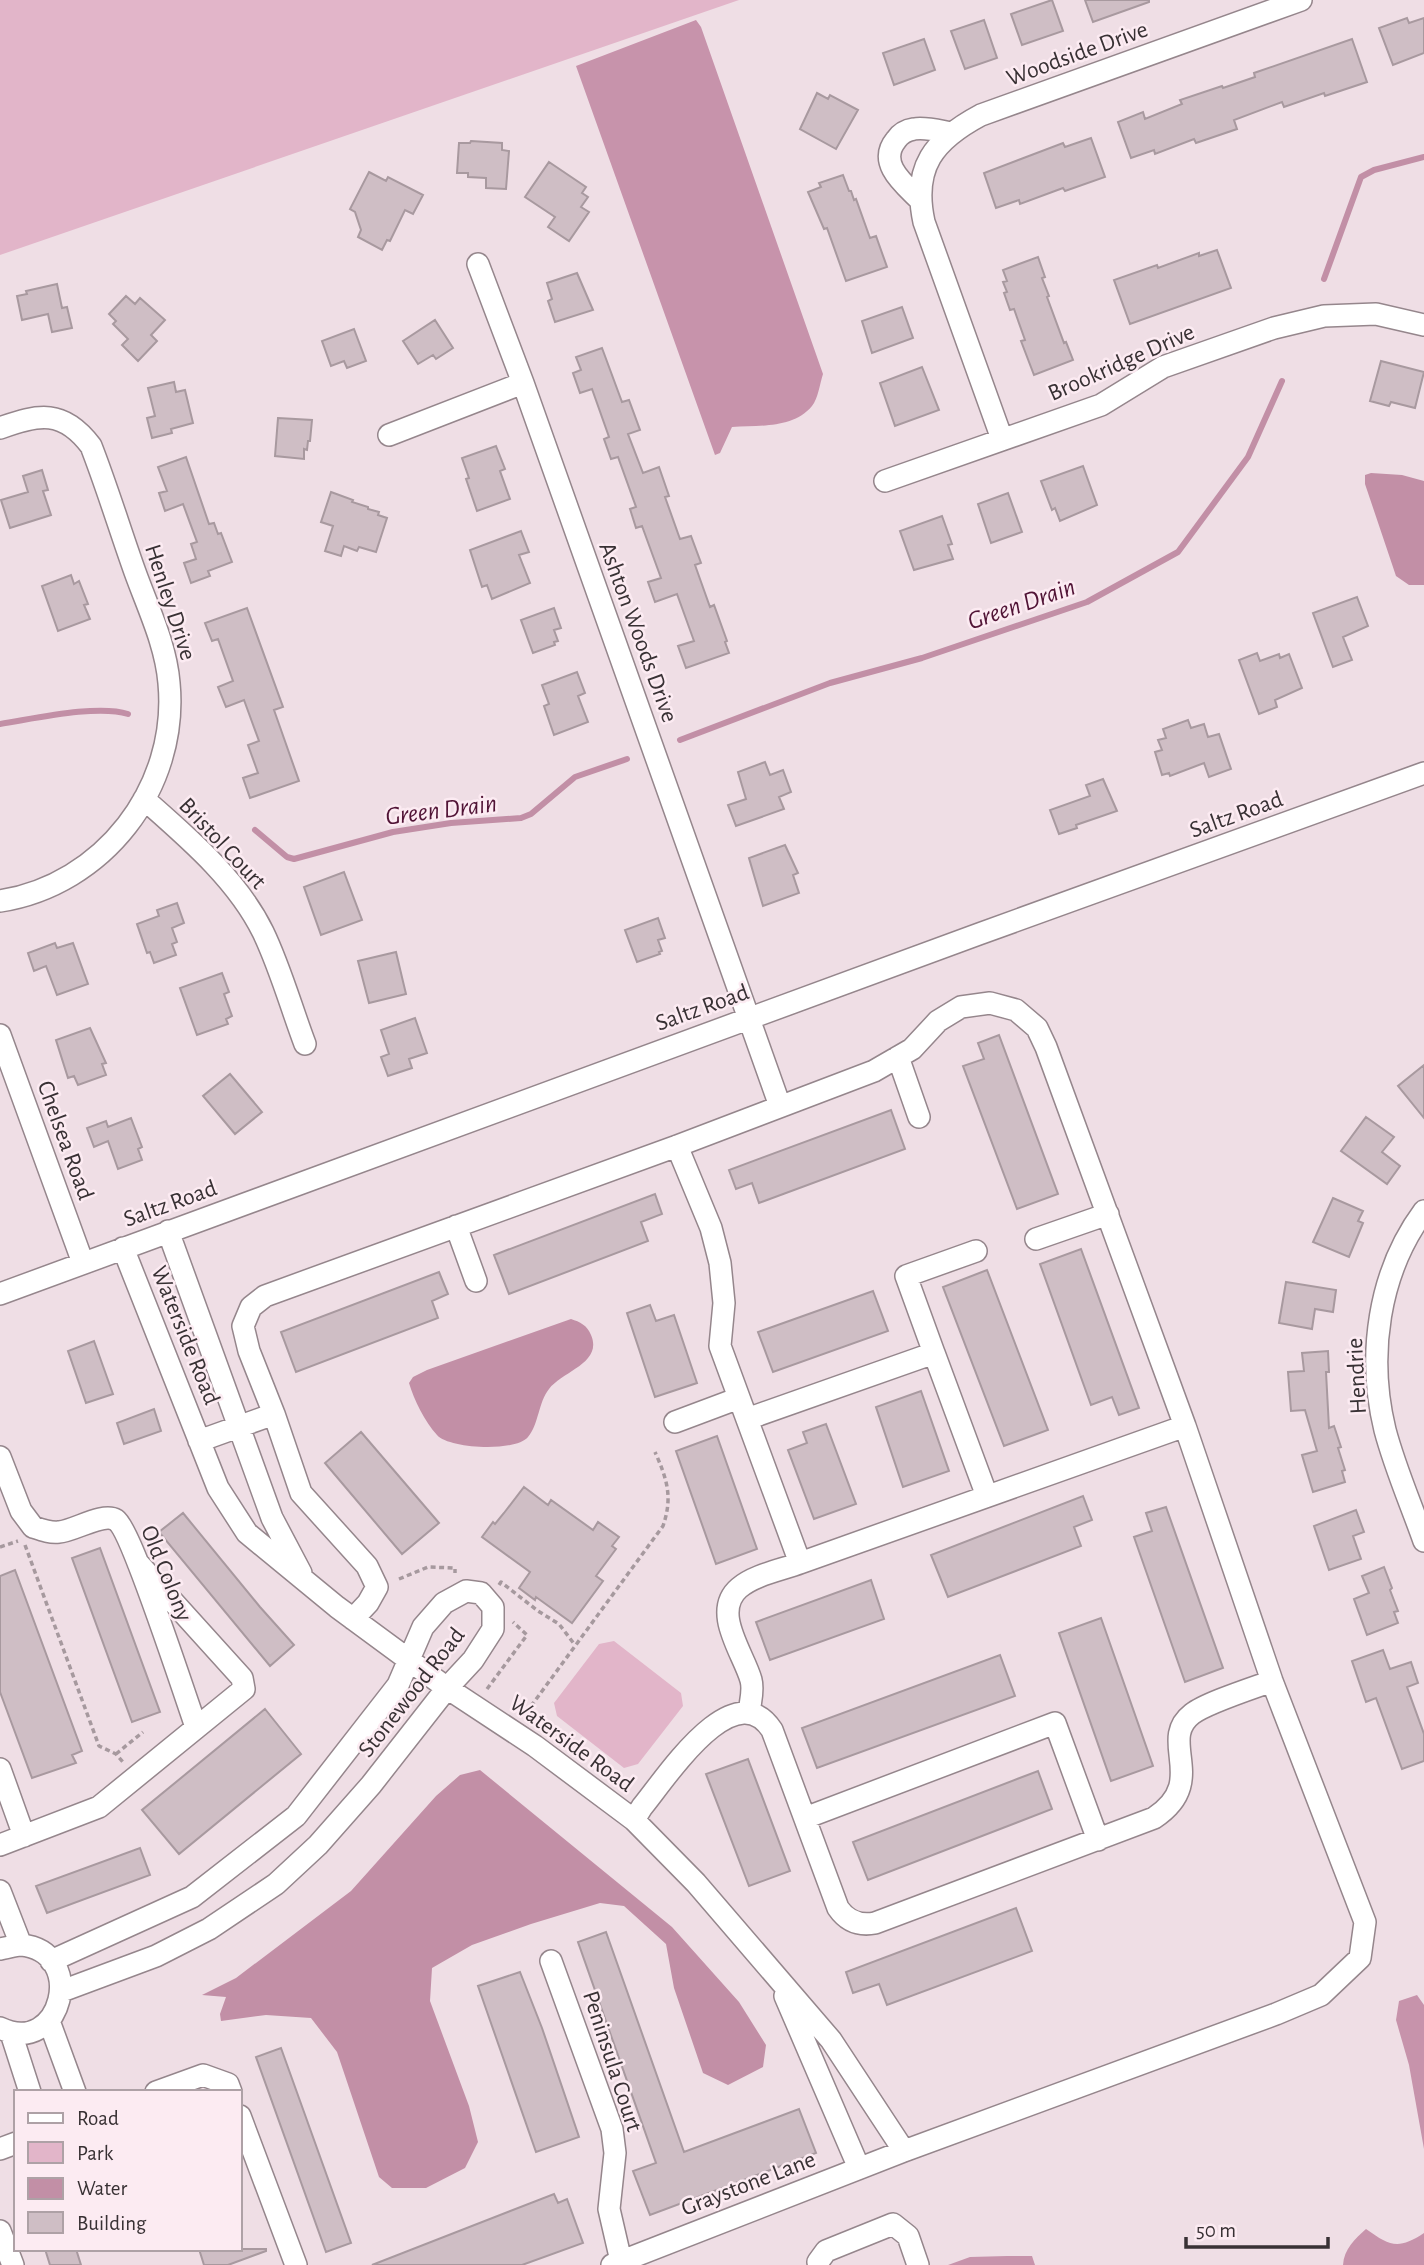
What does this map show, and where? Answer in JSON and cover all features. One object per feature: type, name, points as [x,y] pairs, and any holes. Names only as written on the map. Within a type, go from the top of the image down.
[{"type":"street","name":"Woodside Drive","points":[[1002,439],[919,199],[922,178],[930,157],[952,133],[981,116],[1301,0]]},
{"type":"street","name":"Woodside Drive","points":[[919,199],[894,172],[890,160],[893,143],[905,132],[913,129],[952,133]]},
{"type":"street","name":"Ashton Woods Drive","points":[[478,264],[523,383],[780,1107]]},
{"type":"street","name":"Brookridge Drive","points":[[885,481],[1101,405],[1163,367],[1273,328],[1324,316],[1376,314],[1424,325]]},
{"type":"street","points":[[389,435],[523,383]]},
{"type":"street","name":"Henley Drive","points":[[0,428],[36,416],[61,420],[82,434],[91,446],[166,663],[169,682],[169,727],[158,771],[144,799],[115,841],[96,859],[51,886],[0,901]]},
{"type":"street","name":"Saltz Road","points":[[0,1294],[749,1017],[1424,773]]},
{"type":"street","name":"Bristol Court","points":[[144,799],[208,859],[248,908],[262,932],[305,1044]]},
{"type":"street","name":"Graystone Lane","points":[[353,1619],[377,1587],[368,1566],[301,1493],[249,1350],[243,1326],[251,1307],[265,1296],[677,1146],[874,1070],[912,1049],[937,1021],[961,1007],[990,1003],[1016,1010],[1037,1028],[1046,1046],[1185,1426],[1272,1681],[1365,1922],[1360,1958],[1321,1996],[859,2168],[616,2263]]},
{"type":"street","name":"Chelsea Road","points":[[0,1035],[83,1263]]},
{"type":"street","points":[[898,1057],[919,1117]]},
{"type":"street","points":[[677,1146],[711,1228],[720,1264],[724,1303],[720,1346],[800,1563]]},
{"type":"street","name":"Hendrie","points":[[1424,1211],[1404,1242],[1384,1297],[1378,1336],[1377,1376],[1385,1430],[1424,1541]]},
{"type":"street","points":[[1036,1239],[1108,1214]]},
{"type":"street","points":[[456,1226],[476,1281]]},
{"type":"street","name":"Waterside Road","points":[[169,1231],[272,1518],[306,1585]]},
{"type":"street","name":"Waterside Road","points":[[123,1248],[218,1488],[247,1533],[306,1585],[447,1688],[535,1746],[634,1820],[696,1882],[831,2040],[904,2151]]},
{"type":"street","points":[[976,1251],[906,1276],[987,1496]]},
{"type":"street","points":[[747,1419],[934,1353]]},
{"type":"street","points":[[675,1422],[740,1398]]},
{"type":"street","points":[[239,1427],[274,1414]]},
{"type":"street","points":[[749,1713],[751,1683],[728,1616],[730,1601],[736,1590],[748,1582],[1185,1426]]},
{"type":"street","name":"Waterside Road","points":[[199,1441],[239,1427]]},
{"type":"street","points":[[0,1457],[29,1536]]},
{"type":"street","name":"Old Colony","points":[[29,1536],[61,1532],[101,1519],[117,1521],[138,1563],[196,1727]]},
{"type":"street","points":[[0,1845],[99,1807],[244,1689],[242,1678],[138,1563]]},
{"type":"street","name":"Stonewood Road","points":[[51,1961],[192,1897],[296,1816],[398,1685],[424,1627],[444,1603],[467,1591],[481,1593],[493,1607],[493,1629],[473,1660],[318,1845],[276,1884],[209,1929],[156,1956],[62,1991]]},
{"type":"street","points":[[634,1820],[708,1729],[730,1716],[749,1713],[763,1718],[772,1730],[838,1908],[852,1921],[866,1925],[1154,1818],[1172,1802],[1182,1779],[1178,1740],[1180,1730],[1191,1714],[1272,1681]]},
{"type":"street","points":[[805,1818],[1055,1723],[1097,1840]]},
{"type":"street","points":[[0,1769],[24,1836]]},
{"type":"street","points":[[0,1891],[10,1947],[38,1950],[51,1961],[60,1975],[62,1991],[58,2007],[49,2021],[31,2031],[5,2030],[29,2090]]},
{"type":"street","name":"Peninsula Court","points":[[551,1962],[612,2129],[615,2153],[609,2209],[616,2263]]},
{"type":"street","name":"Waterside Road","points":[[777,1978],[859,2168]]},
{"type":"street","points":[[49,2021],[74,2090]]},
{"type":"street","points":[[162,2090],[203,2075],[229,2088]]},
{"type":"street","points":[[242,2121],[296,2265]]},
{"type":"street","points":[[819,2265],[818,2262],[826,2251],[893,2224],[908,2236],[919,2265]]},
{"type":"street","points":[[0,2231],[13,2265]]},
{"type":"path","points":[[526,1713],[663,1525],[670,1508],[665,1474],[655,1452]]},
{"type":"path","points":[[29,1536],[99,1746],[116,1754],[127,1767]]},
{"type":"path","points":[[498,1587],[501,1582],[558,1624],[575,1646]]},
{"type":"path","points":[[116,1754],[143,1732]]},
{"type":"green space","points":[[0,0],[739,0],[0,255]]},
{"type":"green space","points":[[614,1641],[681,1693],[683,1706],[638,1764],[624,1768],[557,1716],[554,1703],[599,1644]]},
{"type":"shaded area","points":[[696,20],[701,27],[823,374],[816,399],[804,413],[795,419],[775,424],[732,427],[720,453],[715,455],[576,66]]},
{"type":"shaded area","points":[[1417,1995],[1424,2005],[1424,2149],[1409,2065],[1396,2020],[1399,2001]]},
{"type":"shaded area","points":[[1366,2229],[1394,2244],[1407,2242],[1424,2233],[1424,2265],[1343,2265],[1348,2249]]},
{"type":"shaded area","points":[[1032,2256],[1035,2265],[948,2265],[970,2257]]},
{"type":"water","points":[[1365,475],[1402,475],[1424,481],[1424,585],[1409,585],[1396,576],[1365,484]]},
{"type":"water","points":[[571,1319],[583,1324],[591,1335],[591,1353],[580,1366],[549,1389],[528,1437],[510,1445],[482,1447],[455,1443],[437,1435],[420,1411],[411,1390],[409,1383],[413,1377]]},
{"type":"water","points":[[480,1770],[672,1927],[739,2002],[766,2045],[763,2067],[728,2085],[703,2073],[674,1988],[666,1944],[624,1906],[600,1903],[531,1924],[472,1945],[432,1968],[430,2001],[469,2106],[478,2142],[465,2168],[426,2188],[392,2188],[379,2177],[337,2052],[311,2018],[266,2015],[221,2021],[220,2014],[226,1997],[202,1995],[236,1978],[351,1891],[436,1796],[460,1775]]},
{"type":"building","points":[[1052,0],[1063,31],[1022,45],[1011,14]]},
{"type":"building","points":[[1085,0],[1149,0],[1149,2],[1093,22]]},
{"type":"building","points":[[1407,18],[1409,23],[1424,18],[1424,53],[1393,65],[1379,28]]},
{"type":"building","points":[[984,20],[997,58],[965,69],[951,31]]},
{"type":"building","points":[[924,39],[935,70],[894,85],[883,53]]},
{"type":"building","points":[[1352,39],[1367,82],[1284,107],[1282,102],[1234,120],[1237,129],[1196,143],[1194,139],[1155,154],[1154,150],[1131,158],[1118,122],[1143,112],[1145,119],[1182,104],[1180,100],[1255,77],[1254,73]]},
{"type":"building","points":[[817,93],[828,99],[830,95],[858,110],[836,149],[800,129]]},
{"type":"building","points":[[1091,138],[1105,177],[1065,191],[1063,188],[1020,204],[1019,200],[996,208],[984,173],[1063,143],[1065,147]]},
{"type":"building","points":[[459,143],[502,143],[502,150],[509,151],[506,189],[486,188],[486,178],[457,173]]},
{"type":"building","points":[[549,162],[586,187],[582,193],[588,197],[581,207],[589,212],[569,241],[548,227],[555,217],[525,197]]},
{"type":"building","points":[[369,172],[386,181],[388,177],[423,195],[413,214],[405,210],[390,241],[387,240],[382,250],[358,237],[361,230],[355,212],[350,209]]},
{"type":"building","points":[[843,175],[849,191],[854,200],[856,199],[870,238],[876,236],[887,267],[846,281],[827,228],[824,229],[808,192],[821,187],[819,183]]},
{"type":"building","points":[[1217,250],[1231,288],[1130,324],[1114,280],[1157,265],[1158,268],[1199,253],[1199,256]]},
{"type":"building","points":[[1038,257],[1045,277],[1042,278],[1049,296],[1047,297],[1073,360],[1034,375],[1021,341],[1025,340],[1014,309],[1010,310],[1004,293],[1007,292],[1003,282],[1007,281],[1003,270]]},
{"type":"building","points":[[577,273],[593,310],[555,322],[548,301],[552,299],[547,283]]},
{"type":"building","points":[[57,284],[62,308],[67,307],[72,328],[52,332],[48,314],[22,320],[17,296],[27,294],[26,291]]},
{"type":"building","points":[[126,296],[135,304],[140,298],[165,320],[151,335],[157,341],[138,361],[122,345],[128,339],[113,324],[116,321],[109,314]]},
{"type":"building","points":[[902,307],[913,338],[872,353],[862,321]]},
{"type":"building","points":[[435,320],[453,348],[436,359],[433,355],[418,364],[403,341]]},
{"type":"building","points":[[354,329],[366,361],[347,368],[344,361],[331,366],[322,341]]},
{"type":"building","points":[[602,348],[622,402],[629,400],[640,430],[628,434],[643,473],[659,467],[669,496],[665,497],[680,539],[691,536],[701,563],[695,565],[710,607],[714,605],[727,641],[725,642],[729,653],[686,668],[678,646],[694,641],[677,594],[655,602],[648,582],[661,578],[642,526],[636,528],[630,509],[636,507],[618,457],[611,459],[604,439],[609,437],[592,389],[580,393],[573,373],[581,370],[576,357]]},
{"type":"building","points":[[1381,361],[1424,372],[1415,408],[1391,402],[1389,406],[1370,401]]},
{"type":"building","points":[[922,367],[939,410],[895,426],[880,383]]},
{"type":"building","points":[[174,382],[176,392],[185,390],[193,423],[171,429],[172,433],[152,438],[147,418],[155,416],[148,388]]},
{"type":"building","points":[[278,418],[312,420],[310,441],[307,450],[304,449],[304,459],[275,456]]},
{"type":"building","points":[[496,446],[505,469],[500,471],[510,499],[477,511],[462,458]]},
{"type":"building","points":[[186,457],[209,524],[214,523],[218,534],[221,533],[232,562],[208,571],[210,576],[191,583],[184,563],[196,559],[191,544],[197,542],[183,504],[165,511],[159,493],[167,491],[158,467]]},
{"type":"building","points":[[1083,466],[1097,505],[1060,521],[1055,508],[1052,510],[1041,481]]},
{"type":"building","points":[[42,470],[48,490],[43,491],[51,515],[10,528],[1,500],[28,492],[23,476]]},
{"type":"building","points":[[331,492],[387,518],[376,552],[359,547],[357,551],[344,546],[341,556],[325,551],[333,526],[321,522]]},
{"type":"building","points":[[1008,493],[1022,532],[991,543],[978,504]]},
{"type":"building","points":[[942,516],[952,544],[948,545],[953,559],[914,570],[900,531]]},
{"type":"building","points":[[521,531],[529,552],[519,555],[530,583],[492,599],[487,585],[482,587],[470,550]]},
{"type":"building","points":[[71,575],[74,584],[79,581],[88,604],[84,605],[90,619],[58,631],[42,586]]},
{"type":"building","points":[[1357,597],[1368,626],[1343,637],[1352,660],[1333,667],[1313,613]]},
{"type":"building","points":[[247,608],[283,707],[274,710],[299,781],[250,798],[243,778],[258,773],[248,745],[259,741],[244,700],[226,707],[218,687],[233,681],[218,639],[212,641],[205,623]]},
{"type":"building","points":[[554,608],[561,628],[554,630],[558,641],[554,642],[555,645],[533,653],[521,620]]},
{"type":"building","points":[[1257,653],[1260,661],[1279,654],[1280,658],[1289,654],[1302,688],[1275,700],[1277,707],[1259,714],[1239,660]]},
{"type":"building","points":[[577,672],[585,693],[578,696],[588,722],[554,735],[544,706],[549,704],[542,685]]},
{"type":"building","points":[[1188,720],[1191,728],[1204,724],[1208,737],[1219,734],[1231,769],[1209,777],[1204,763],[1170,776],[1169,773],[1162,775],[1155,752],[1162,750],[1158,740],[1166,738],[1163,729]]},
{"type":"building","points":[[765,762],[770,775],[783,770],[791,792],[779,797],[784,809],[736,826],[728,805],[746,799],[738,772]]},
{"type":"building","points":[[1103,779],[1117,811],[1059,834],[1050,810],[1090,796],[1086,785]]},
{"type":"building","points":[[785,845],[798,873],[793,875],[799,893],[763,906],[749,858]]},
{"type":"building","points":[[344,872],[362,920],[321,935],[304,887]]},
{"type":"building","points":[[177,903],[184,923],[172,928],[177,942],[172,944],[176,955],[154,963],[150,952],[147,953],[137,924],[159,916],[157,910]]},
{"type":"building","points":[[658,918],[665,938],[658,940],[662,951],[637,962],[625,930]]},
{"type":"building","points":[[55,943],[57,948],[73,943],[88,984],[57,995],[46,966],[34,971],[28,953]]},
{"type":"building","points":[[396,952],[406,994],[369,1003],[358,961]]},
{"type":"building","points":[[222,973],[229,992],[224,994],[232,1016],[226,1019],[228,1024],[197,1035],[180,988]]},
{"type":"building","points":[[415,1018],[427,1053],[409,1059],[412,1068],[388,1076],[381,1057],[389,1054],[381,1030]]},
{"type":"building","points":[[90,1028],[106,1063],[102,1064],[106,1075],[78,1085],[74,1076],[68,1078],[56,1040]]},
{"type":"building","points":[[999,1035],[1058,1194],[1017,1209],[963,1066],[984,1059],[978,1043]]},
{"type":"building","points":[[1424,1065],[1424,1118],[1398,1086]]},
{"type":"building","points":[[230,1074],[262,1112],[235,1134],[203,1096]]},
{"type":"building","points":[[891,1110],[905,1149],[759,1203],[752,1183],[736,1189],[729,1170]]},
{"type":"building","points":[[1366,1117],[1394,1137],[1382,1152],[1400,1166],[1387,1184],[1341,1151]]},
{"type":"building","points":[[131,1118],[142,1147],[138,1149],[142,1160],[118,1169],[108,1141],[94,1147],[87,1128],[106,1121],[108,1127]]},
{"type":"building","points":[[655,1194],[662,1214],[641,1222],[648,1241],[509,1294],[494,1255]]},
{"type":"building","points":[[1333,1198],[1363,1211],[1358,1221],[1363,1223],[1349,1257],[1313,1242]]},
{"type":"building","points":[[1081,1249],[1139,1408],[1119,1415],[1112,1397],[1091,1405],[1040,1264]]},
{"type":"building","points":[[987,1270],[1048,1430],[1004,1446],[943,1287]]},
{"type":"building","points":[[439,1272],[448,1294],[432,1301],[438,1318],[296,1372],[281,1332]]},
{"type":"building","points":[[1286,1282],[1336,1290],[1333,1312],[1315,1309],[1312,1329],[1279,1323]]},
{"type":"building","points":[[873,1291],[888,1331],[773,1372],[758,1332]]},
{"type":"building","points":[[650,1305],[656,1321],[674,1315],[697,1383],[655,1397],[627,1313]]},
{"type":"building","points":[[94,1341],[113,1394],[86,1403],[68,1351]]},
{"type":"building","points":[[1328,1351],[1329,1372],[1326,1372],[1329,1428],[1334,1426],[1341,1447],[1338,1448],[1345,1470],[1342,1471],[1345,1482],[1313,1492],[1302,1455],[1317,1451],[1305,1410],[1291,1411],[1288,1372],[1304,1371],[1302,1353]]},
{"type":"building","points":[[921,1391],[949,1471],[903,1487],[876,1407]]},
{"type":"building","points":[[154,1409],[161,1431],[124,1444],[117,1423]]},
{"type":"building","points":[[826,1424],[856,1504],[814,1519],[788,1450],[807,1443],[803,1432]]},
{"type":"building","points":[[361,1432],[439,1523],[402,1554],[325,1463]]},
{"type":"building","points":[[717,1436],[757,1549],[716,1564],[676,1451]]},
{"type":"building","points":[[524,1487],[548,1505],[551,1500],[593,1530],[598,1522],[619,1537],[612,1546],[616,1549],[596,1576],[603,1581],[572,1623],[519,1588],[530,1572],[482,1537]]},
{"type":"building","points":[[1083,1496],[1092,1520],[1074,1527],[1081,1546],[948,1597],[931,1555]]},
{"type":"building","points":[[1166,1507],[1223,1668],[1185,1682],[1134,1537],[1152,1531],[1146,1513]]},
{"type":"building","points":[[1356,1510],[1364,1532],[1353,1536],[1361,1559],[1329,1570],[1314,1526]]},
{"type":"building","points":[[183,1513],[294,1645],[270,1666],[159,1532]]},
{"type":"building","points":[[100,1548],[160,1712],[132,1722],[72,1558]]},
{"type":"building","points":[[1384,1567],[1398,1611],[1394,1612],[1398,1623],[1367,1635],[1354,1599],[1369,1593],[1362,1576]]},
{"type":"building","points":[[15,1570],[82,1751],[72,1755],[76,1763],[32,1778],[0,1692],[0,1576]]},
{"type":"building","points":[[871,1580],[884,1619],[770,1660],[756,1622]]},
{"type":"building","points":[[1101,1618],[1153,1766],[1111,1781],[1059,1633]]},
{"type":"building","points":[[1383,1650],[1390,1669],[1411,1662],[1418,1683],[1407,1687],[1424,1734],[1424,1761],[1402,1769],[1376,1698],[1366,1702],[1352,1661]]},
{"type":"building","points":[[1000,1655],[1015,1696],[817,1768],[802,1728]]},
{"type":"building","points":[[265,1709],[301,1754],[179,1854],[142,1810]]},
{"type":"building","points":[[748,1759],[790,1871],[749,1886],[706,1774]]},
{"type":"building","points":[[1038,1771],[1052,1809],[868,1880],[853,1842]]},
{"type":"building","points":[[140,1848],[150,1875],[47,1913],[36,1886]]},
{"type":"building","points":[[1016,1908],[1032,1951],[887,2005],[879,1984],[853,1993],[846,1972]]},
{"type":"building","points":[[606,1932],[684,2152],[799,2109],[816,2153],[650,2215],[633,2171],[656,2163],[578,1942]]},
{"type":"building","points":[[520,1972],[579,2137],[536,2152],[478,1986]]},
{"type":"building","points":[[281,2048],[351,2243],[326,2252],[256,2057]]},
{"type":"building","points":[[554,2194],[558,2203],[567,2199],[583,2243],[522,2265],[372,2265]]},
{"type":"building","points":[[266,2249],[228,2265],[204,2265],[200,2251]]},
{"type":"building","points":[[46,2251],[77,2251],[81,2265],[50,2265]]},
{"type":"waterway","name":"Green Drain","points":[[1324,279],[1361,177],[1374,170],[1424,157]]},
{"type":"waterway","name":"Green Drain","points":[[680,740],[830,683],[922,658],[1087,602],[1178,552],[1248,457],[1282,381]]},
{"type":"waterway","name":"Green Drain","points":[[0,724],[83,711],[115,711],[128,714]]},
{"type":"waterway","name":"Green Drain","points":[[255,830],[287,857],[294,859],[393,832],[451,823],[521,818],[531,814],[575,777],[627,759]]}]
